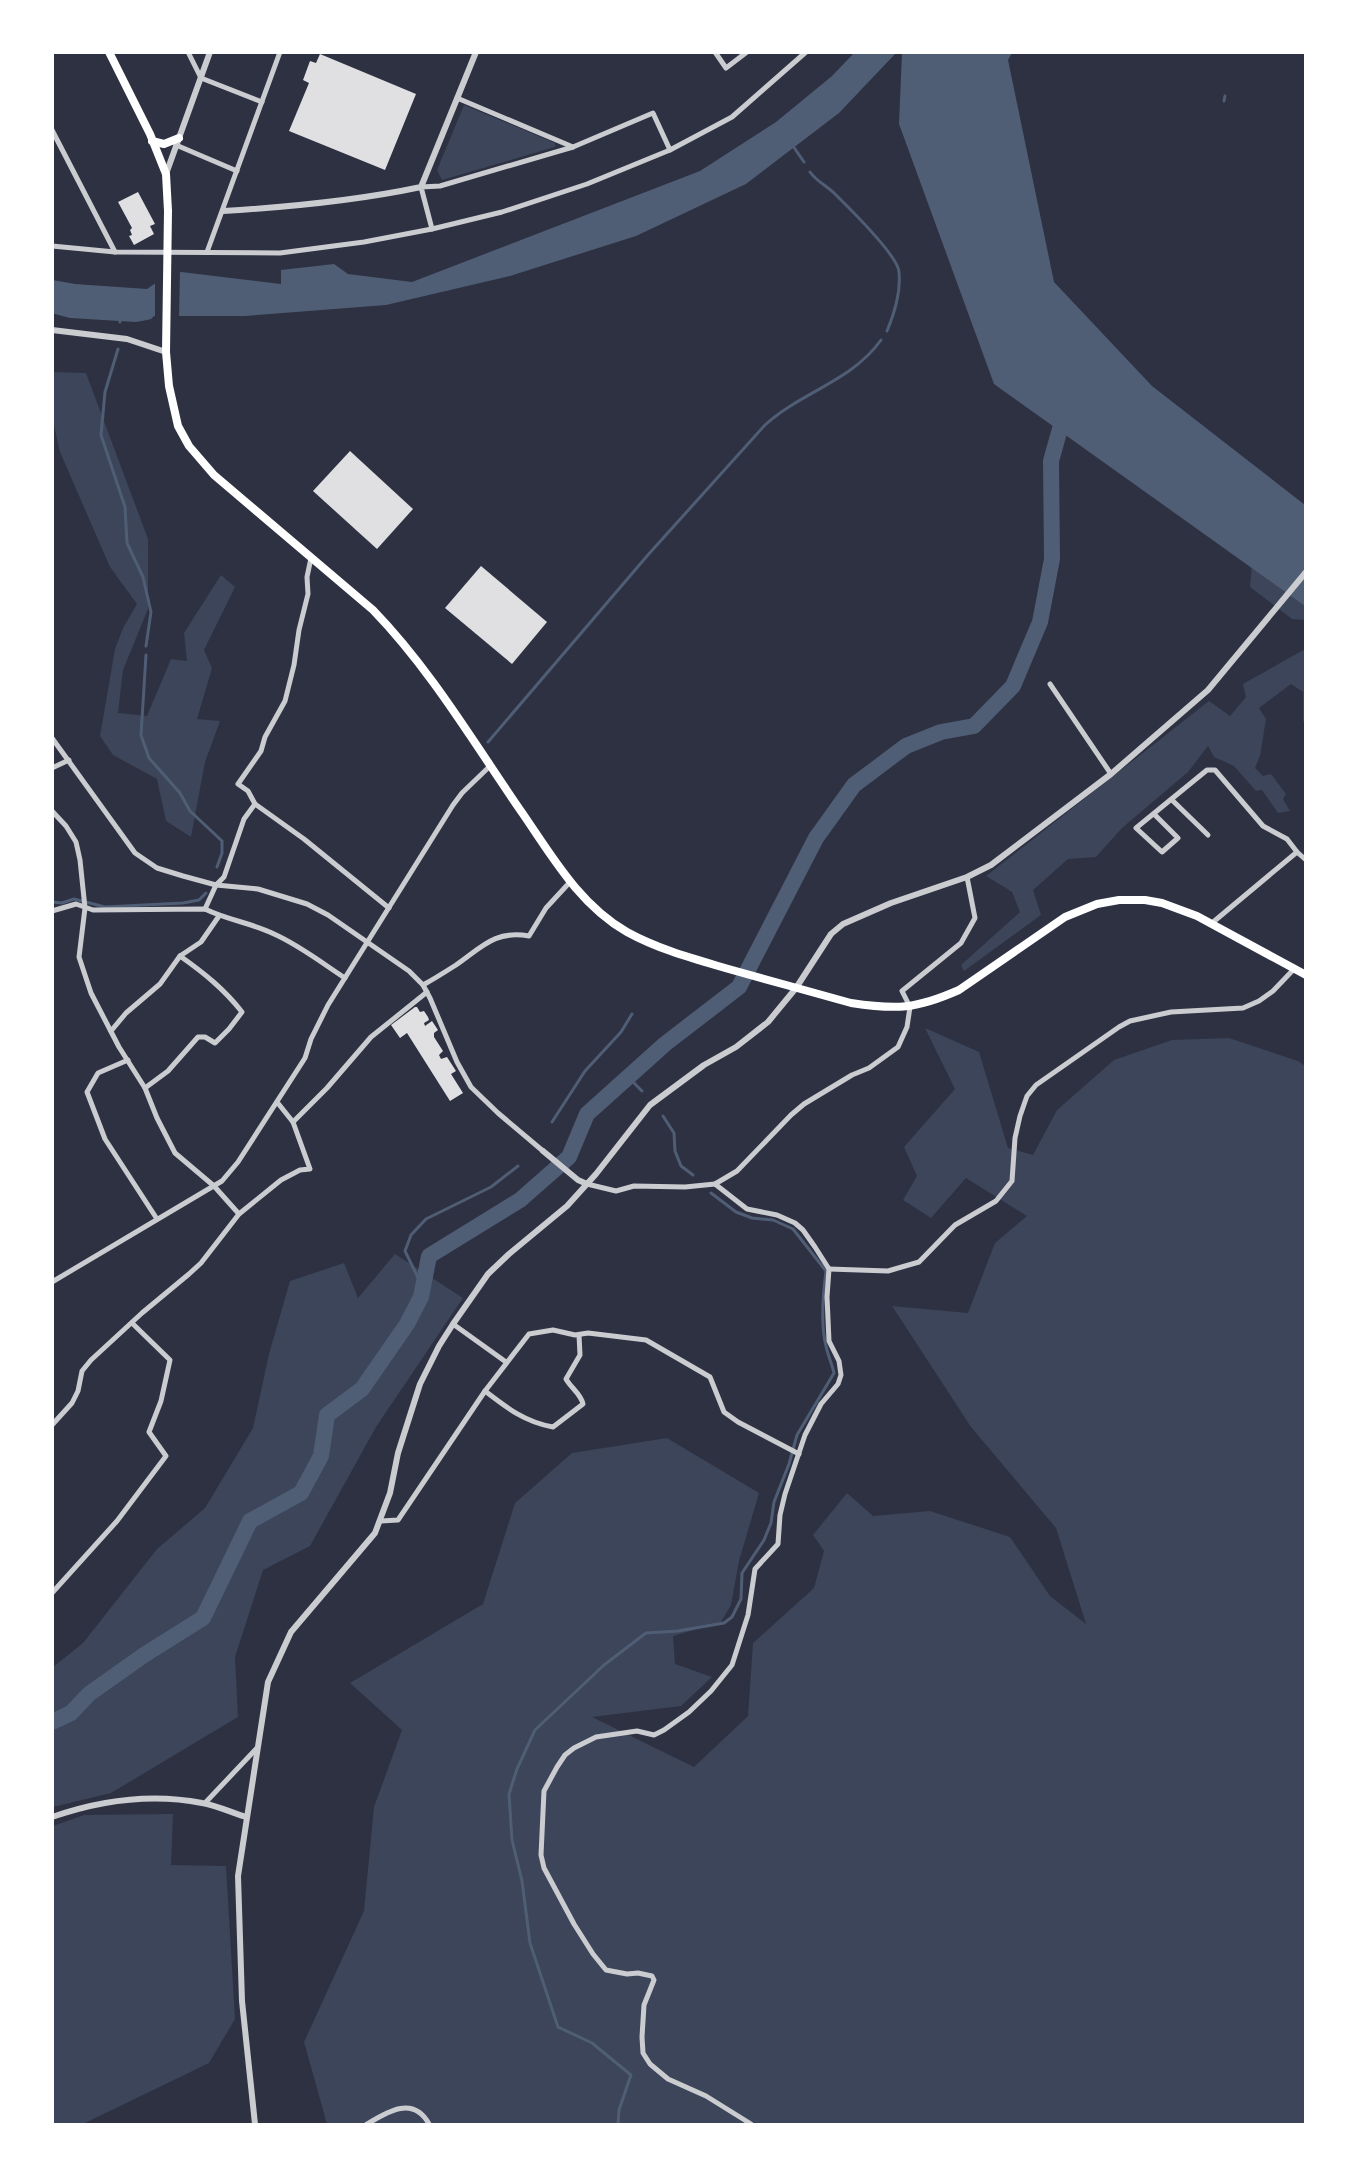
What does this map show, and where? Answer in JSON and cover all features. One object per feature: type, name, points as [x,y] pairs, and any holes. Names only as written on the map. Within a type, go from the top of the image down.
[{"type":"main road","points":[[109,52],[166,174],[168,252],[166,352],[173,410],[178,426],[189,446],[214,475],[373,610],[392,630],[435,685],[570,882],[602,915],[651,944],[784,985],[851,1003],[879,1006],[910,1007],[959,990],[1046,928],[1080,909],[1119,900],[1145,900],[1176,907],[1212,923],[1305,975]]},
{"type":"main road","points":[[152,141],[164,144],[178,142]]},
{"type":"street","points":[[188,52],[201,78],[262,102]]},
{"type":"street","points":[[166,174],[210,52]]},
{"type":"street","points":[[207,252],[280,52]]},
{"type":"street","points":[[432,229],[421,187],[476,52]]},
{"type":"street","points":[[715,52],[726,68],[747,52]]},
{"type":"street","points":[[52,246],[115,252],[280,253],[364,242],[502,212],[554,195],[670,150],[732,117],[806,52]]},
{"type":"street","points":[[457,98],[573,147]]},
{"type":"street","points":[[223,211],[355,200],[421,187],[440,186],[573,147],[653,113],[670,150]]},
{"type":"street","points":[[52,130],[115,252]]},
{"type":"street","points":[[178,142],[237,171]]},
{"type":"street","points":[[52,330],[127,339],[166,352]]},
{"type":"street","points":[[311,558],[308,594],[298,630],[294,665],[285,701],[265,737],[261,751],[238,784],[248,791],[255,804],[304,839],[389,908]]},
{"type":"street","points":[[255,2124],[242,2001],[238,1876],[268,1682],[291,1632],[375,1533],[393,1484],[398,1453],[420,1384],[453,1324],[488,1274],[555,1217],[587,1184],[650,1105],[686,1078],[754,1034],[776,1015],[831,934],[843,924],[891,903],[967,877],[991,865],[1111,774],[1208,690],[1305,572]]},
{"type":"street","points":[[1050,684],[1111,774]]},
{"type":"street","points":[[52,738],[135,854],[157,868],[216,885],[258,889],[307,904],[369,941],[408,971],[427,992],[471,1087],[498,1113],[578,1180],[616,1191],[634,1186],[685,1187],[715,1184],[737,1172],[790,1115],[804,1104],[852,1075],[869,1068],[898,1047],[907,1027],[910,1007],[902,992],[961,943],[975,918],[967,877]]},
{"type":"street","points":[[52,768],[69,760]]},
{"type":"street","points":[[52,1282],[214,1186],[238,1162],[305,1058],[311,1039],[328,1005],[453,805],[490,766]]},
{"type":"street","points":[[1154,814],[1178,838],[1162,852],[1136,828],[1207,770],[1215,770],[1263,825],[1287,839],[1305,860]]},
{"type":"street","points":[[1172,800],[1208,835]]},
{"type":"street","points":[[205,909],[216,885],[224,877],[244,819],[255,804]]},
{"type":"street","points":[[52,811],[66,826],[76,842],[85,908],[79,957],[91,993],[145,1088],[175,1153],[214,1186],[239,1214]]},
{"type":"street","points":[[1212,923],[1297,852]]},
{"type":"street","points":[[423,985],[457,965],[485,943],[501,936],[514,934],[529,936],[546,908],[570,882]]},
{"type":"street","points":[[52,911],[76,904],[93,910],[205,909],[282,937],[345,978]]},
{"type":"street","points":[[111,1031],[126,1013],[160,984],[180,956],[201,942],[219,916]]},
{"type":"street","points":[[145,1088],[168,1071],[198,1037],[205,1037],[215,1043],[242,1012],[214,981],[180,956]]},
{"type":"street","points":[[829,1269],[888,1271],[919,1262],[955,1225],[996,1201],[1012,1181],[1015,1138],[1027,1096],[1036,1086],[1119,1027],[1143,1017],[1171,1012],[1243,1008],[1273,991],[1295,968]]},
{"type":"street","points":[[293,1122],[372,1037],[427,992]]},
{"type":"street","points":[[128,1060],[98,1073],[87,1092],[105,1139],[157,1219]]},
{"type":"street","points":[[52,1425],[72,1403],[86,1365],[195,1269],[239,1214],[281,1180],[300,1170],[310,1169],[293,1122],[277,1102]]},
{"type":"street","points":[[715,1184],[747,1209],[777,1215],[795,1223],[803,1230],[829,1269],[827,1297],[830,1341],[839,1361],[841,1375],[838,1384],[821,1404],[794,1452],[780,1515],[778,1544],[755,1569],[748,1615],[732,1665],[711,1691],[664,1730],[654,1735],[637,1731],[596,1737],[565,1755],[543,1791],[541,1855],[544,1868],[593,1954],[606,1970],[652,1976],[654,1980],[644,2005],[642,2037],[643,2053],[650,2064],[668,2079],[706,2096],[751,2124]]},
{"type":"street","points":[[52,1593],[117,1521],[166,1456],[149,1432],[161,1401],[170,1360],[132,1323]]},
{"type":"street","points":[[453,1324],[506,1362]]},
{"type":"street","points":[[381,1521],[398,1520],[485,1391],[529,1334],[554,1330],[579,1335],[588,1333],[646,1340],[710,1377],[724,1412],[794,1452]]},
{"type":"street","points":[[485,1391],[517,1416],[536,1424],[553,1427],[584,1404],[582,1397],[571,1389],[566,1379],[580,1354],[579,1335]]},
{"type":"street","points":[[205,1803],[257,1748]]},
{"type":"street","points":[[52,1817],[108,1802],[145,1797],[205,1803],[246,1816]]},
{"type":"street","points":[[367,2124],[385,2113],[405,2108],[419,2113],[429,2124]]},
{"type":"shaded area","points":[[854,53],[896,53],[839,113],[746,184],[636,236],[510,276],[386,305],[245,316],[144,316],[53,303],[53,280],[75,284],[147,289],[173,271],[281,284],[281,270],[334,264],[348,274],[412,282],[700,171],[776,122],[832,76]]},
{"type":"shaded area","points":[[902,53],[1012,53],[1008,60],[1054,282],[1152,386],[1305,505],[1305,606],[994,384],[899,124]]},
{"type":"shaded area","points":[[464,105],[555,143],[555,147],[442,180],[437,170]]},
{"type":"shaded area","points":[[52,372],[86,373],[148,539],[148,609],[123,670],[118,713],[147,716],[171,659],[187,661],[184,633],[221,575],[235,587],[204,650],[212,668],[197,719],[220,721],[205,762],[191,837],[166,821],[157,779],[113,755],[100,736],[115,649],[123,628],[137,604],[110,567],[60,452],[53,421]]},
{"type":"shaded area","points":[[1253,549],[1305,570],[1305,620],[1292,619],[1250,587]]},
{"type":"shaded area","points":[[1305,649],[1305,725],[1303,692],[1291,684],[1259,708],[1266,719],[1260,756],[1255,768],[1263,776],[1271,774],[1286,794],[1283,799],[1290,811],[1278,813],[1262,790],[1256,791],[1234,766],[1214,757],[1208,746],[1188,772],[1122,828],[1096,857],[1068,859],[1033,890],[1041,915],[964,971],[961,965],[1020,912],[1012,892],[986,876],[1209,701],[1230,716],[1246,697],[1243,684]]},
{"type":"shaded area","points":[[925,1028],[979,1052],[1008,1148],[1033,1155],[1057,1110],[1114,1060],[1172,1040],[1229,1038],[1298,1061],[1305,1066],[1305,2124],[327,2124],[304,2042],[364,1911],[374,1807],[402,1730],[350,1683],[483,1604],[515,1503],[572,1453],[667,1438],[759,1493],[739,1561],[731,1605],[721,1622],[673,1636],[675,1664],[712,1677],[681,1706],[592,1717],[694,1767],[748,1716],[753,1643],[814,1588],[824,1551],[813,1535],[847,1493],[873,1516],[930,1511],[1010,1537],[1050,1596],[1086,1624],[1056,1528],[971,1427],[892,1306],[968,1313],[995,1243],[1027,1216],[966,1178],[931,1218],[903,1200],[917,1176],[904,1147],[955,1089]]},
{"type":"shaded area","points":[[395,1254],[463,1298],[376,1427],[310,1546],[263,1570],[235,1657],[238,1717],[111,1793],[53,1807],[53,1667],[83,1643],[157,1549],[205,1508],[253,1428],[269,1354],[290,1281],[344,1263],[358,1298]]},
{"type":"shaded area","points":[[173,1814],[171,1865],[226,1866],[235,2019],[209,2063],[83,2124],[53,2124],[53,1826],[84,1815]]},
{"type":"pier","points":[[172,268],[180,269],[179,319],[155,319],[155,280]]},
{"type":"building","points":[[320,54],[416,94],[385,170],[289,131],[309,83],[303,80],[310,61],[316,63]]},
{"type":"building","points":[[138,192],[155,224],[150,226],[154,234],[134,245],[129,236],[132,235],[130,230],[132,228],[118,202]]},
{"type":"building","points":[[350,451],[413,509],[377,549],[313,491]]},
{"type":"building","points":[[481,566],[547,622],[512,664],[445,608]]},
{"type":"building","points":[[415,1007],[420,1012],[424,1011],[428,1017],[429,1020],[424,1023],[425,1026],[432,1021],[438,1030],[434,1033],[434,1037],[443,1051],[439,1055],[441,1059],[447,1057],[456,1071],[451,1074],[463,1093],[450,1101],[407,1033],[400,1038],[391,1025]]},
{"type":"waterway","points":[[1224,101],[1225,96]]},
{"type":"waterway","points":[[793,146],[804,162]]},
{"type":"waterway","points":[[810,172],[861,220],[882,243],[896,264],[899,272],[898,295],[887,331]]},
{"type":"waterway","points":[[52,305],[71,310],[136,314],[147,312]]},
{"type":"waterway","points":[[120,313],[120,322]]},
{"type":"waterway","points":[[488,742],[647,556],[765,425],[794,404],[856,366],[881,340]]},
{"type":"waterway","points":[[118,349],[105,392],[101,435],[125,507],[127,543],[143,577],[151,612],[146,646]]},
{"type":"waterway","points":[[52,1722],[71,1713],[89,1694],[144,1655],[203,1618],[250,1521],[301,1493],[321,1456],[327,1415],[362,1389],[407,1324],[421,1297],[429,1256],[520,1200],[569,1157],[587,1114],[665,1044],[739,987],[816,838],[854,785],[906,746],[941,732],[974,726],[1013,686],[1040,622],[1052,559],[1051,461],[1065,411]]},
{"type":"waterway","points":[[146,655],[141,735],[149,758],[180,793],[190,811],[222,841],[222,853],[217,867]]},
{"type":"waterway","points":[[52,902],[62,903],[74,899],[105,907],[183,903],[199,900],[206,893]]},
{"type":"waterway","points":[[552,1122],[585,1071],[621,1032],[632,1014]]},
{"type":"waterway","points":[[628,1077],[642,1091]]},
{"type":"waterway","points":[[663,1116],[674,1133],[675,1151],[681,1166],[693,1175]]},
{"type":"waterway","points":[[423,1288],[405,1251],[411,1235],[426,1219],[491,1187],[518,1166]]},
{"type":"waterway","points":[[618,2124],[619,2110],[631,2075],[592,2043],[558,2027],[530,1943],[522,1881],[512,1840],[509,1794],[517,1769],[535,1730],[604,1665],[646,1633],[678,1631],[724,1623],[732,1617],[741,1599],[742,1573],[764,1540],[771,1523],[774,1502],[789,1464],[797,1435],[834,1373],[823,1328],[826,1271],[793,1229],[773,1220],[752,1218],[736,1212],[711,1193]]}]
